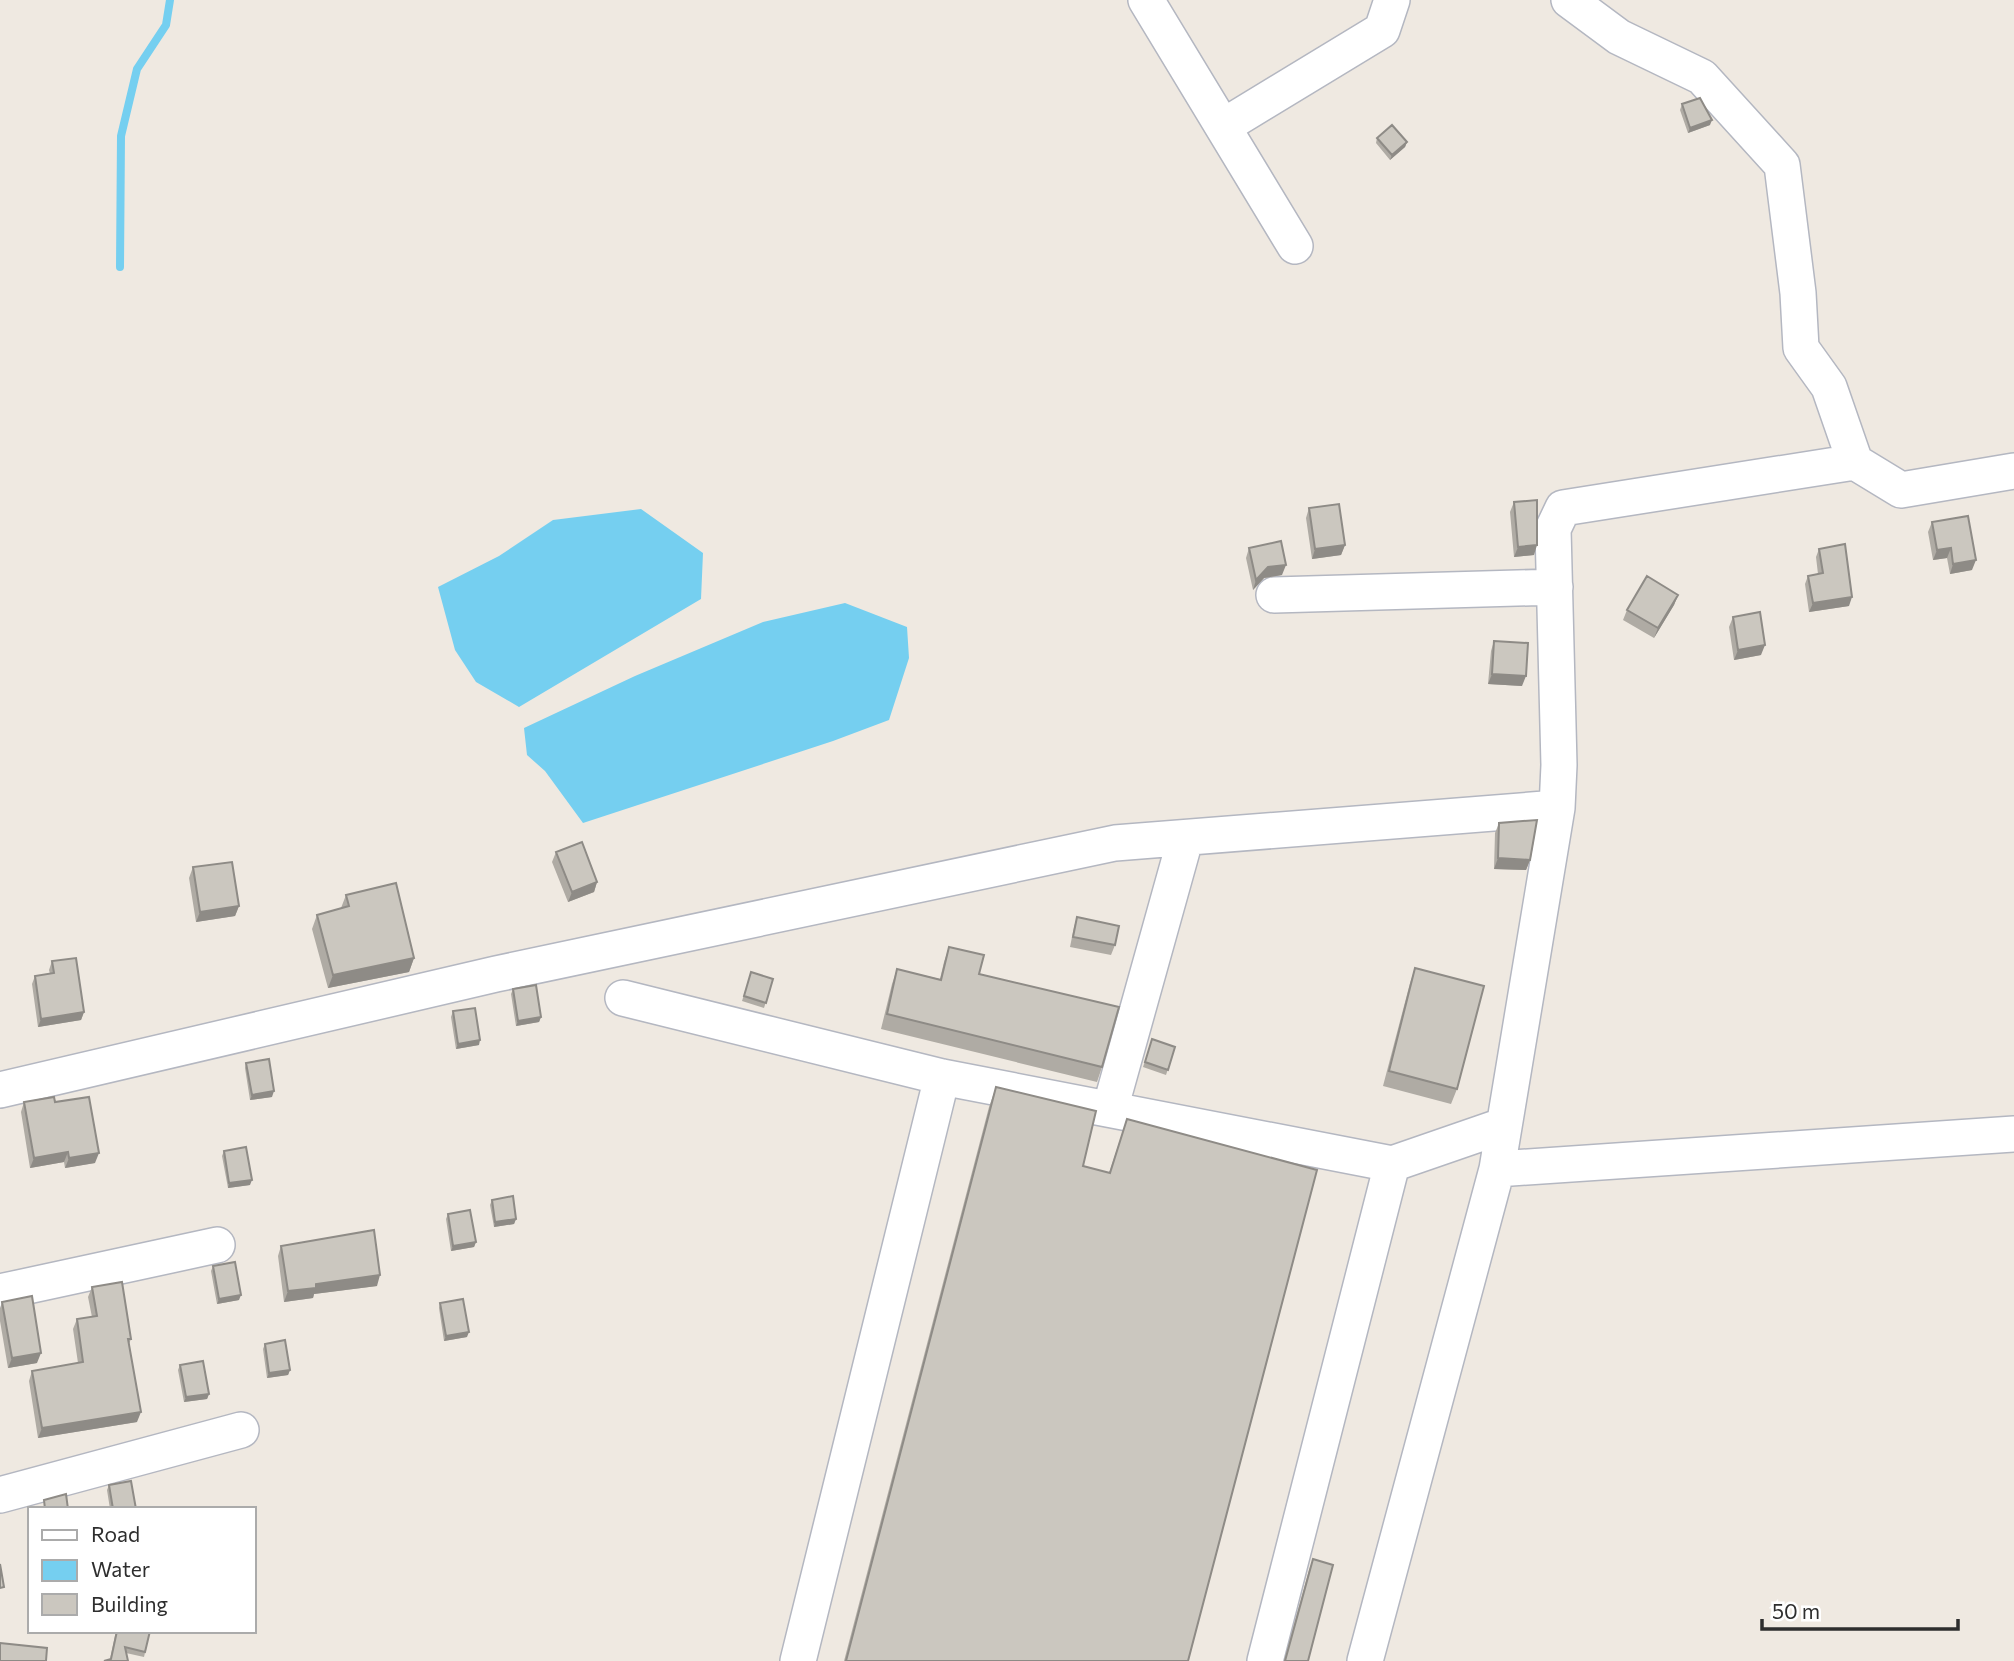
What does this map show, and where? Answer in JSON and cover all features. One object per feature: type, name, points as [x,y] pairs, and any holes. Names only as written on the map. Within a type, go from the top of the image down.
[{"type":"street","points":[[1146,0],[1295,246]]},
{"type":"street","points":[[1224,126],[1382,30],[1392,0]]},
{"type":"street","points":[[1569,0],[1619,37],[1702,77],[1782,165],[1798,293],[1801,348],[1829,387],[1855,462],[1901,490],[2014,471]]},
{"type":"street","points":[[1365,1661],[1497,1169],[1502,1126],[1557,808],[1559,765],[1553,528],[1563,508],[1855,462]]},
{"type":"street","points":[[1274,595],[1555,587]]},
{"type":"street","points":[[0,1090],[536,965],[1115,843],[1185,840],[1557,808]]},
{"type":"street","points":[[1110,1109],[1185,840]]},
{"type":"street","points":[[623,998],[942,1077],[1392,1164],[1502,1126]]},
{"type":"street","points":[[798,1661],[942,1077]]},
{"type":"street","points":[[1497,1169],[2014,1134]]},
{"type":"street","points":[[1265,1661],[1392,1164]]},
{"type":"street","points":[[0,1292],[217,1245]]},
{"type":"street","points":[[0,1495],[241,1430]]},
{"type":"water","points":[[641,509],[703,553],[701,599],[519,707],[476,682],[455,650],[438,587],[499,556],[553,520]]},
{"type":"water","points":[[845,603],[907,627],[909,658],[889,720],[583,823],[545,771],[527,755],[524,728],[635,676],[763,622]]},
{"type":"building","points":[[1700,98],[1712,120],[1690,128],[1682,104]]},
{"type":"building","points":[[1392,125],[1407,142],[1392,155],[1377,138]]},
{"type":"building","points":[[1537,500],[1537,545],[1518,547],[1514,502]]},
{"type":"building","points":[[1339,504],[1345,545],[1315,549],[1309,508]]},
{"type":"building","points":[[1968,516],[1976,560],[1953,564],[1951,548],[1937,550],[1932,522]]},
{"type":"building","points":[[1281,541],[1286,565],[1268,567],[1256,580],[1249,548]]},
{"type":"building","points":[[1845,544],[1852,597],[1813,603],[1808,576],[1823,573],[1819,549]]},
{"type":"building","points":[[1647,576],[1678,595],[1658,628],[1627,610]]},
{"type":"building","points":[[1760,612],[1765,645],[1738,650],[1733,617]]},
{"type":"building","points":[[1494,641],[1528,643],[1526,676],[1492,674]]},
{"type":"building","points":[[1537,820],[1530,860],[1498,858],[1499,823]]},
{"type":"building","points":[[582,842],[597,882],[572,892],[556,852]]},
{"type":"building","points":[[232,862],[239,906],[200,912],[193,867]]},
{"type":"building","points":[[396,883],[414,958],[333,975],[317,915],[349,906],[346,895]]},
{"type":"building","points":[[1077,917],[1119,926],[1115,945],[1073,937]]},
{"type":"building","points":[[949,947],[984,955],[979,974],[1119,1007],[1102,1067],[887,1014],[897,969],[941,980]]},
{"type":"building","points":[[76,958],[84,1012],[41,1019],[35,976],[54,973],[52,961]]},
{"type":"building","points":[[1415,968],[1484,986],[1457,1089],[1389,1071]]},
{"type":"building","points":[[751,972],[773,979],[766,1003],[744,996]]},
{"type":"building","points":[[536,985],[541,1017],[518,1021],[513,989]]},
{"type":"building","points":[[475,1008],[480,1040],[458,1044],[453,1011]]},
{"type":"building","points":[[1152,1039],[1175,1047],[1168,1070],[1145,1062]]},
{"type":"building","points":[[269,1059],[274,1091],[252,1095],[246,1063]]},
{"type":"building","points":[[996,1087],[1096,1111],[1083,1166],[1110,1173],[1127,1119],[1317,1170],[1188,1661],[846,1661]]},
{"type":"building","points":[[54,1097],[55,1102],[89,1097],[99,1153],[69,1158],[68,1152],[34,1158],[24,1102]]},
{"type":"building","points":[[246,1147],[252,1180],[229,1183],[224,1151]]},
{"type":"building","points":[[513,1196],[516,1219],[495,1222],[492,1200]]},
{"type":"building","points":[[470,1210],[476,1242],[453,1246],[448,1214]]},
{"type":"building","points":[[374,1230],[380,1275],[288,1291],[281,1246]]},
{"type":"building","points":[[235,1262],[241,1295],[219,1299],[213,1266]]},
{"type":"building","points":[[122,1282],[131,1339],[128,1339],[141,1412],[42,1428],[32,1371],[83,1362],[77,1319],[97,1316],[92,1287]]},
{"type":"building","points":[[32,1296],[41,1353],[12,1358],[2,1302]]},
{"type":"building","points":[[463,1299],[469,1332],[446,1336],[440,1303]]},
{"type":"building","points":[[285,1340],[290,1370],[269,1373],[265,1344]]},
{"type":"building","points":[[203,1361],[209,1394],[186,1397],[180,1365]]},
{"type":"building","points":[[131,1481],[136,1507],[113,1507],[109,1485]]},
{"type":"building","points":[[66,1494],[68,1507],[45,1507],[44,1500]]},
{"type":"building","points":[[1313,1559],[1333,1565],[1308,1661],[1285,1661]]},
{"type":"building","points":[[0,1564],[4,1587],[0,1588]]},
{"type":"building","points":[[117,1633],[150,1633],[145,1652],[125,1647],[128,1661],[104,1661],[111,1659]]},
{"type":"building","points":[[0,1643],[47,1648],[46,1661],[0,1661]]},
{"type":"waterway","points":[[120,267],[121,136],[137,69],[166,25],[170,0]]}]
